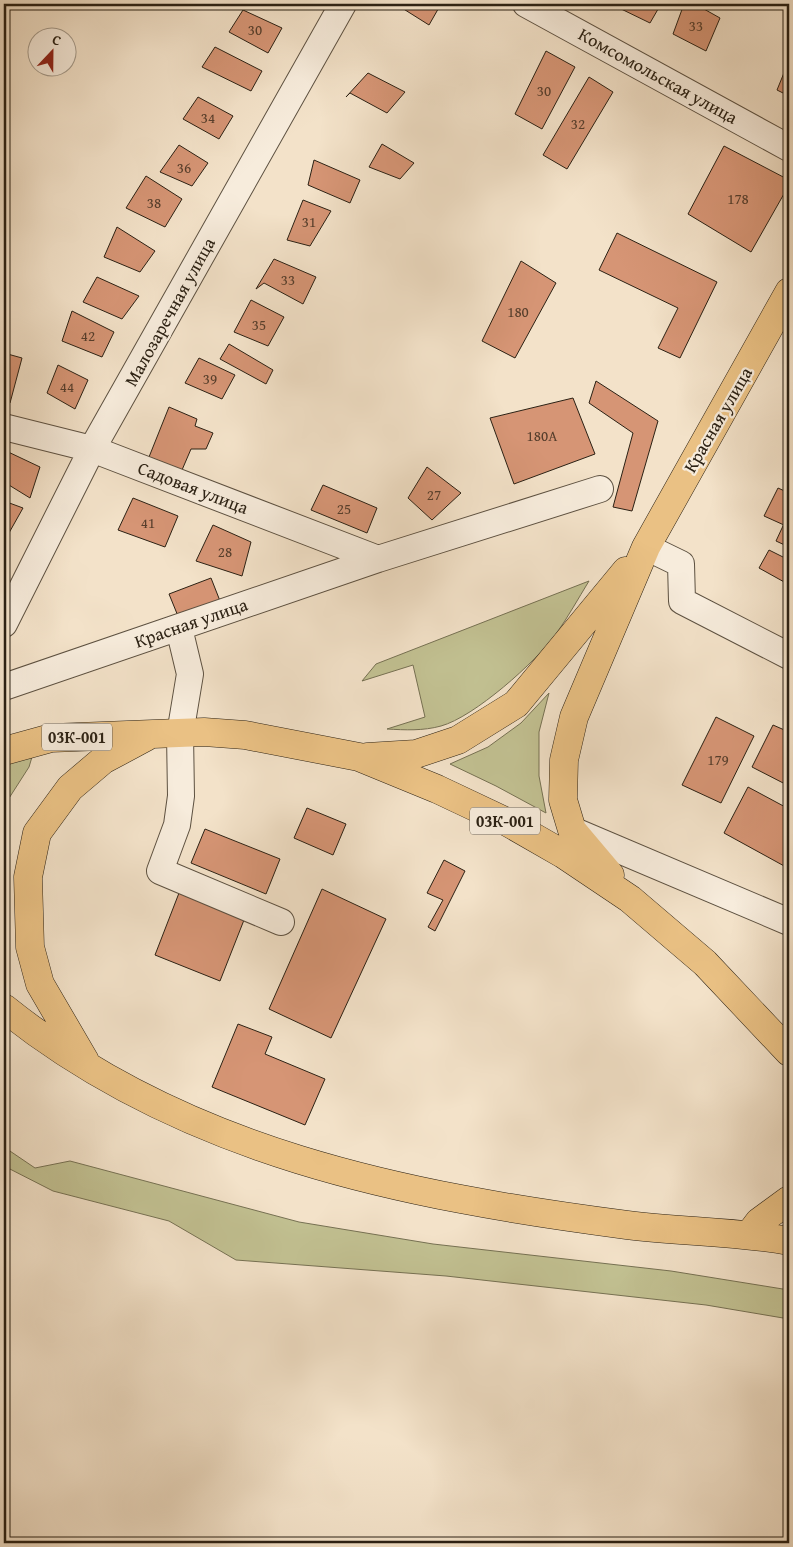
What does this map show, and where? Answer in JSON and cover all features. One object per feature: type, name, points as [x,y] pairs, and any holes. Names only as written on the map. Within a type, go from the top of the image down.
[{"type":"main road","name":"Красная улица","points":[[646,547],[789,292]]},
{"type":"main road","points":[[359,757],[416,754],[458,740],[516,704],[646,547]]},
{"type":"main road","points":[[630,899],[572,830],[563,800],[564,760],[574,717],[646,547]]},
{"type":"main road","name":"03К-001","points":[[4,751],[51,738],[204,732],[245,735],[359,757],[437,789],[509,823],[563,854],[630,899],[705,963],[789,1052]]},
{"type":"main road","points":[[89,1068],[40,984],[30,947],[28,877],[37,833],[70,788],[102,760],[151,734]]},
{"type":"main road","points":[[4,1008],[89,1068],[214,1131],[286,1157],[379,1183],[629,1225],[750,1234],[789,1241]]},
{"type":"main road","points":[[750,1234],[759,1222],[789,1200]]},
{"type":"street","name":"Малозаречная улица","points":[[4,624],[92,449],[343,4]]},
{"type":"street","name":"Комсомольская улица","points":[[526,4],[789,148]]},
{"type":"street","name":"Садовая улица","points":[[4,427],[92,449],[378,559]]},
{"type":"street","name":"Красная улица","points":[[4,687],[378,559],[600,489]]},
{"type":"street","points":[[646,547],[681,564],[682,601],[789,656]]},
{"type":"street","points":[[179,628],[190,674],[180,734],[181,796],[177,825],[160,871],[281,922]]},
{"type":"street","points":[[572,830],[789,922]]},
{"type":"shaded area","points":[[589,581],[565,621],[547,646],[520,673],[487,700],[455,721],[441,726],[407,730],[387,729],[425,717],[413,665],[362,681],[376,664]]},
{"type":"shaded area","points":[[549,693],[539,732],[539,776],[546,813],[450,764],[488,747],[521,723]]},
{"type":"shaded area","points":[[32,757],[29,767],[4,806],[4,759]]},
{"type":"shaded area","points":[[4,1147],[35,1168],[70,1161],[299,1222],[433,1244],[671,1271],[789,1290],[789,1319],[706,1305],[446,1276],[236,1260],[169,1221],[53,1191],[4,1166]]},
{"type":"building","points":[[404,4],[441,4],[429,25],[402,8]]},
{"type":"building","points":[[616,4],[661,4],[650,23],[615,6]]},
{"type":"building","points":[[684,4],[695,4],[720,18],[706,51],[673,34]]},
{"type":"building","points":[[243,10],[282,28],[268,53],[229,32]]},
{"type":"building","points":[[215,47],[262,71],[251,91],[202,67]]},
{"type":"building","points":[[546,51],[575,67],[542,129],[515,114]]},
{"type":"building","points":[[789,64],[789,96],[777,90]]},
{"type":"building","points":[[368,73],[405,92],[387,113],[350,93],[346,97]]},
{"type":"building","points":[[589,77],[613,92],[567,169],[543,155]]},
{"type":"building","points":[[198,97],[233,116],[219,139],[183,119]]},
{"type":"building","points":[[382,144],[414,163],[400,179],[369,167]]},
{"type":"building","points":[[179,145],[208,163],[192,186],[160,172]]},
{"type":"building","points":[[724,146],[789,180],[789,185],[751,252],[688,214]]},
{"type":"building","points":[[314,160],[360,180],[350,203],[308,185]]},
{"type":"building","points":[[146,176],[182,199],[165,227],[126,208]]},
{"type":"building","points":[[303,200],[331,211],[310,246],[287,240]]},
{"type":"building","points":[[117,227],[155,251],[140,272],[104,257]]},
{"type":"building","points":[[617,233],[717,282],[680,358],[658,348],[678,308],[599,270]]},
{"type":"building","points":[[274,259],[316,277],[303,304],[264,283],[256,289]]},
{"type":"building","points":[[521,261],[556,283],[515,358],[482,341]]},
{"type":"building","points":[[97,277],[139,296],[122,319],[83,302]]},
{"type":"building","points":[[251,300],[284,317],[268,346],[234,332]]},
{"type":"building","points":[[72,311],[114,332],[102,357],[62,341]]},
{"type":"building","points":[[229,344],[273,370],[266,384],[220,359]]},
{"type":"building","points":[[4,353],[22,358],[10,403],[4,401]]},
{"type":"building","points":[[199,358],[235,375],[222,399],[185,383]]},
{"type":"building","points":[[58,365],[88,380],[75,409],[47,393]]},
{"type":"building","points":[[596,381],[658,421],[632,511],[613,507],[633,433],[589,403]]},
{"type":"building","points":[[573,398],[595,454],[514,484],[490,418]]},
{"type":"building","points":[[169,407],[197,419],[195,426],[213,433],[206,449],[191,449],[182,470],[149,457]]},
{"type":"building","points":[[4,450],[40,467],[30,498],[4,482]]},
{"type":"building","points":[[427,467],[461,493],[432,520],[408,498]]},
{"type":"building","points":[[323,485],[377,508],[367,533],[311,510]]},
{"type":"building","points":[[778,488],[789,493],[789,513],[784,525],[764,516]]},
{"type":"building","points":[[133,498],[178,516],[165,547],[118,530]]},
{"type":"building","points":[[4,501],[23,508],[5,540],[4,540]]},
{"type":"building","points":[[789,513],[789,547],[776,541]]},
{"type":"building","points":[[213,525],[251,542],[242,576],[196,561]]},
{"type":"building","points":[[769,550],[789,560],[789,576],[786,583],[759,568]]},
{"type":"building","points":[[211,578],[222,606],[180,621],[169,594]]},
{"type":"building","points":[[716,717],[754,736],[721,803],[682,785]]},
{"type":"building","points":[[773,725],[789,732],[789,786],[752,767]]},
{"type":"building","points":[[748,787],[789,809],[789,861],[786,867],[724,833]]},
{"type":"building","points":[[307,808],[346,824],[333,855],[294,838]]},
{"type":"building","points":[[205,829],[280,859],[266,894],[191,863]]},
{"type":"building","points":[[444,860],[465,871],[435,931],[428,927],[443,900],[427,893]]},
{"type":"building","points":[[322,889],[386,919],[331,1038],[269,1009]]},
{"type":"building","points":[[179,893],[244,920],[220,981],[155,955]]},
{"type":"building","points":[[238,1024],[272,1037],[265,1054],[325,1079],[305,1125],[212,1087]]}]
